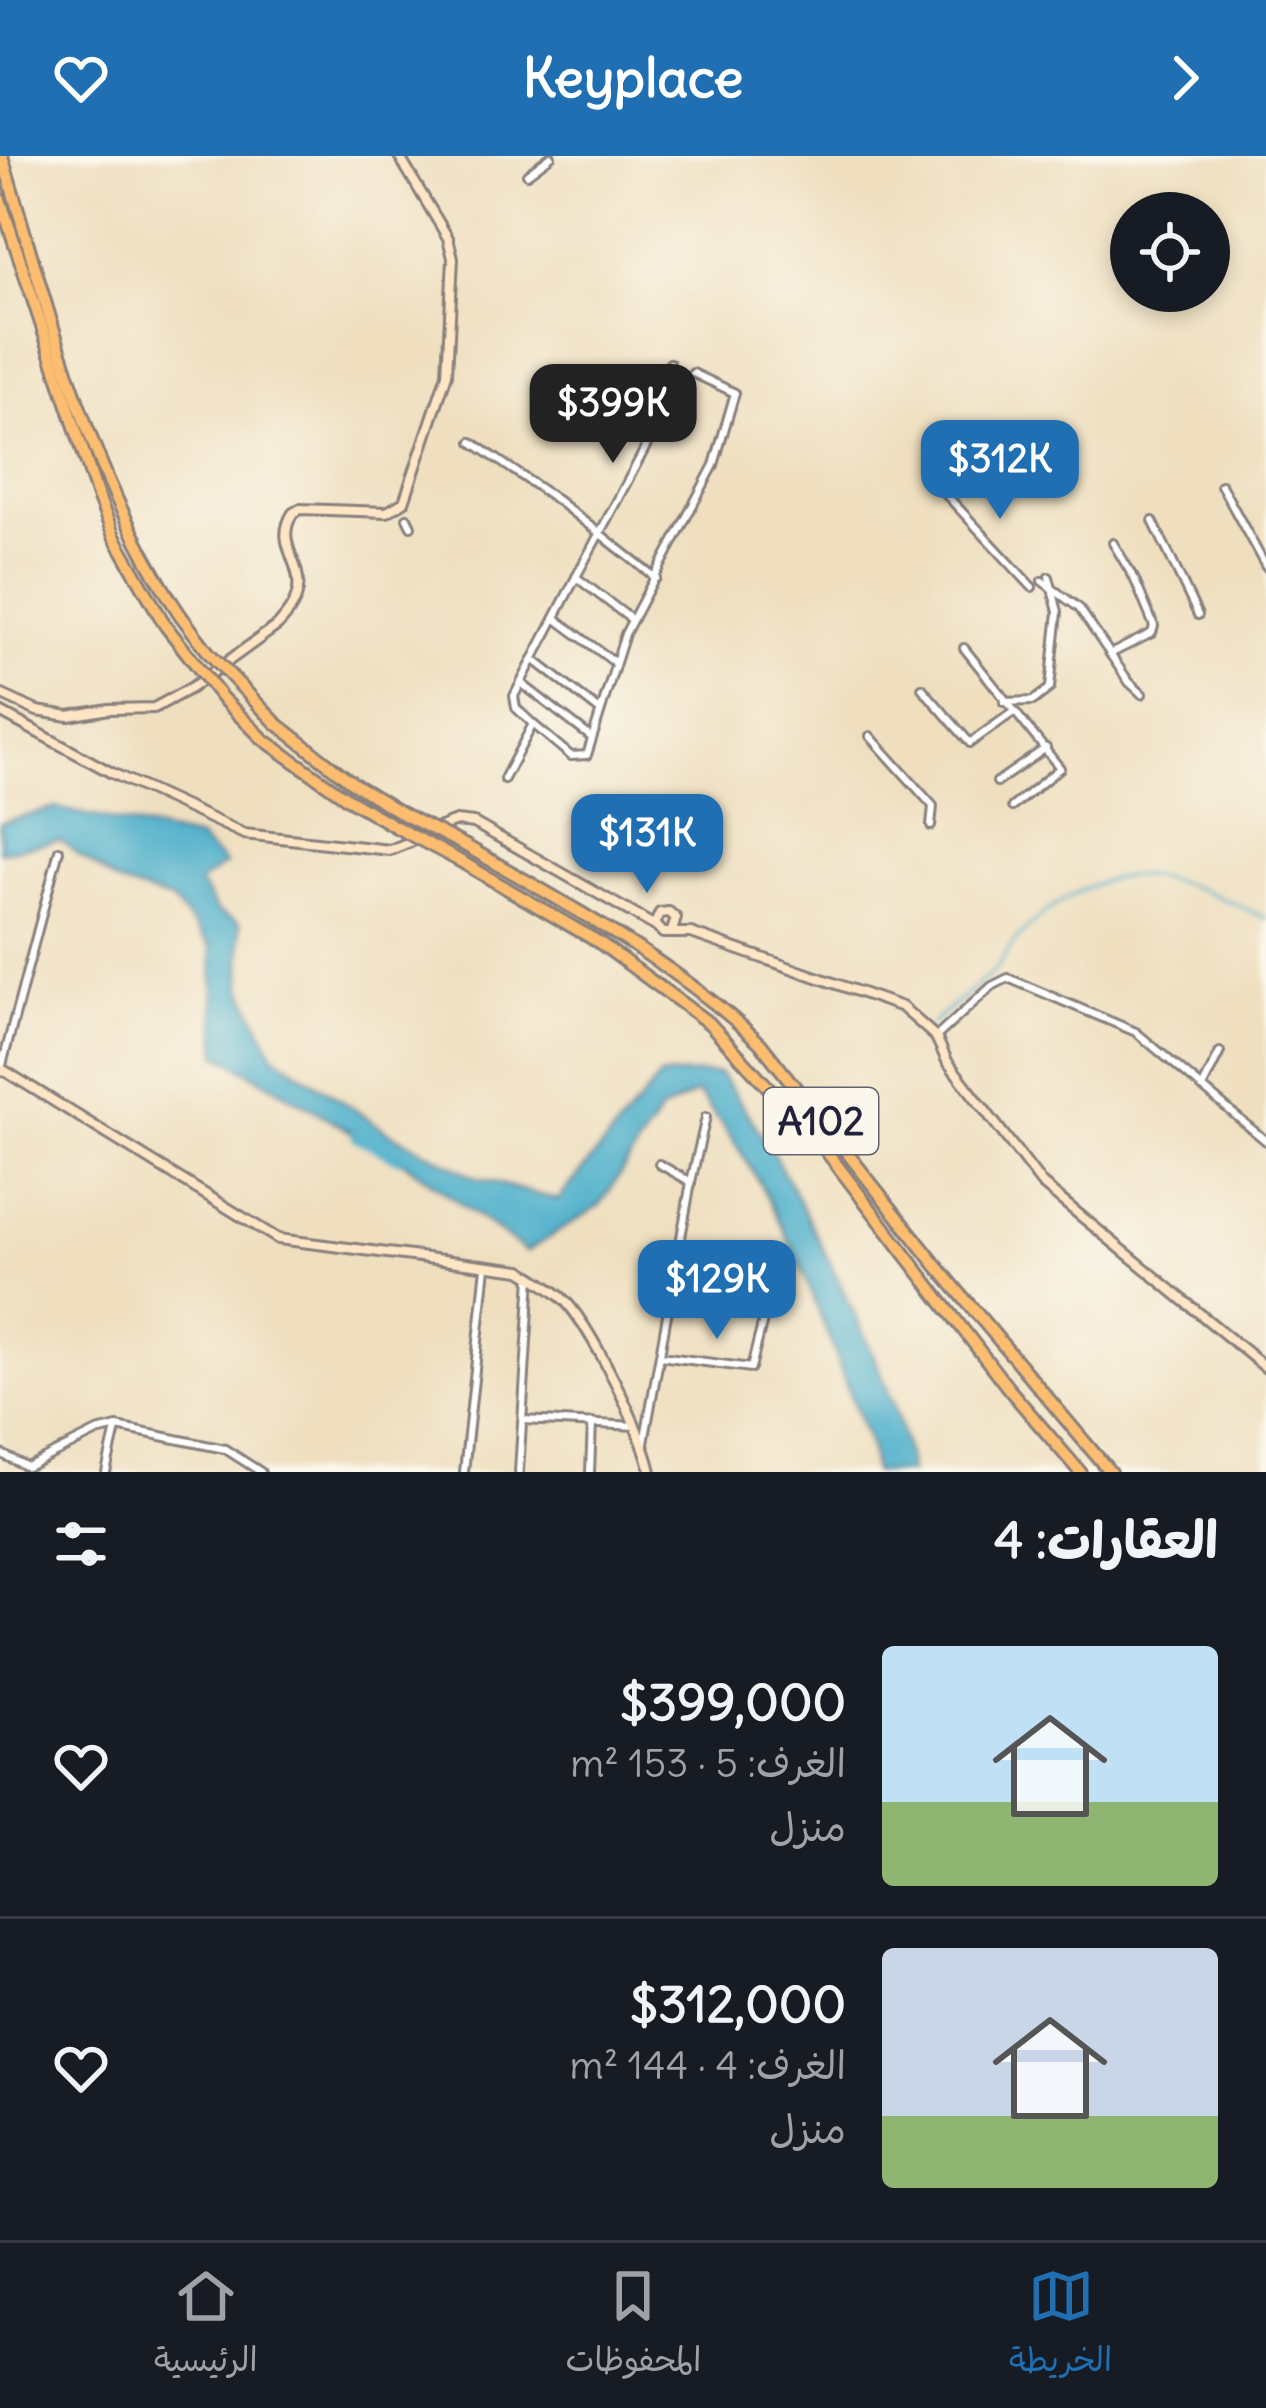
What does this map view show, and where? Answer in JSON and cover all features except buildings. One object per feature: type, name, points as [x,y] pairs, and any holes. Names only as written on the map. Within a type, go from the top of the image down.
[{"type":"highway","name":"A102","points":[[2,156],[114,536],[165,625],[222,698],[263,739],[348,800],[600,944],[710,1024],[823,1147],[974,1344],[1080,1472]]},
{"type":"highway","name":"A102","points":[[0,199],[111,490],[150,570],[220,666],[276,723],[354,784],[646,954],[730,1014],[760,1043],[936,1265],[1110,1472]]},
{"type":"street","points":[[0,694],[37,710],[69,716],[161,706],[278,625],[293,608],[300,586],[286,533],[293,513],[300,509],[387,512],[404,502],[447,374],[453,257],[448,238],[399,156]]},
{"type":"street","points":[[527,174],[551,156]]},
{"type":"street","points":[[670,363],[648,443],[514,696],[516,708],[579,758],[587,755],[632,620],[714,465],[735,393],[693,373]]},
{"type":"street","points":[[472,442],[656,578]]},
{"type":"street","points":[[1221,485],[1266,567]]},
{"type":"street","points":[[938,486],[1032,587]]},
{"type":"street","points":[[1153,521],[1198,615]]},
{"type":"street","points":[[1110,654],[1152,633],[1154,626],[1135,578],[1113,543]]},
{"type":"street","points":[[576,577],[632,620]]},
{"type":"street","points":[[1045,579],[1078,608],[1142,694]]},
{"type":"street","points":[[1004,702],[1033,701],[1050,688],[1058,612],[1052,588]]},
{"type":"street","points":[[555,618],[616,663]]},
{"type":"street","points":[[964,648],[1060,768],[1012,807]]},
{"type":"street","points":[[533,659],[600,711]]},
{"type":"street","points":[[520,683],[592,738]]},
{"type":"street","points":[[922,688],[970,743],[1012,712]]},
{"type":"street","points":[[0,712],[112,773],[244,834],[389,850],[447,823],[474,823],[663,933],[691,933],[902,1006],[937,1037],[947,1061],[1042,1184],[1266,1367]]},
{"type":"street","points":[[504,779],[533,724]]},
{"type":"street","points":[[870,736],[933,806],[931,826]]},
{"type":"street","points":[[998,782],[1046,748]]},
{"type":"street","points":[[58,850],[1,1069],[278,1239],[521,1270],[531,1276],[563,1298],[636,1426],[651,1472]]},
{"type":"street","points":[[636,916],[669,912],[691,933]]},
{"type":"street","points":[[656,927],[658,915]]},
{"type":"street","points":[[672,932],[677,921]]},
{"type":"street","points":[[937,1037],[992,986],[1008,978],[1136,1032],[1266,1142]]},
{"type":"street","points":[[1202,1088],[1220,1052]]},
{"type":"street","points":[[644,1445],[706,1117]]},
{"type":"street","points":[[658,1164],[691,1182]]},
{"type":"street","points":[[464,1472],[486,1266]]},
{"type":"street","points":[[519,1472],[531,1276]]},
{"type":"street","points":[[660,1356],[751,1368],[766,1308],[738,1295],[673,1284]]},
{"type":"street","points":[[523,1420],[636,1426]]},
{"type":"street","points":[[590,1472],[592,1423]]},
{"type":"street","points":[[0,1453],[27,1468],[117,1427],[225,1449],[261,1472]]},
{"type":"street","points":[[106,1472],[117,1427]]},
{"type":"water","points":[[56,808],[198,839],[225,864],[199,883],[218,912],[240,923],[242,987],[273,1054],[385,1130],[477,1178],[558,1200],[661,1076],[719,1073],[772,1151],[843,1290],[892,1401],[910,1472],[873,1472],[870,1448],[778,1217],[754,1173],[697,1093],[661,1111],[600,1205],[526,1252],[408,1165],[218,1054],[211,947],[171,900],[119,884],[59,840],[0,852],[0,823]]},
{"type":"waterway","points":[[932,1024],[995,970],[1016,940],[1042,916],[1074,894],[1109,880],[1144,876],[1176,882],[1266,918]]},
{"type":"waterway","points":[[357,1136],[398,1157]]}]
